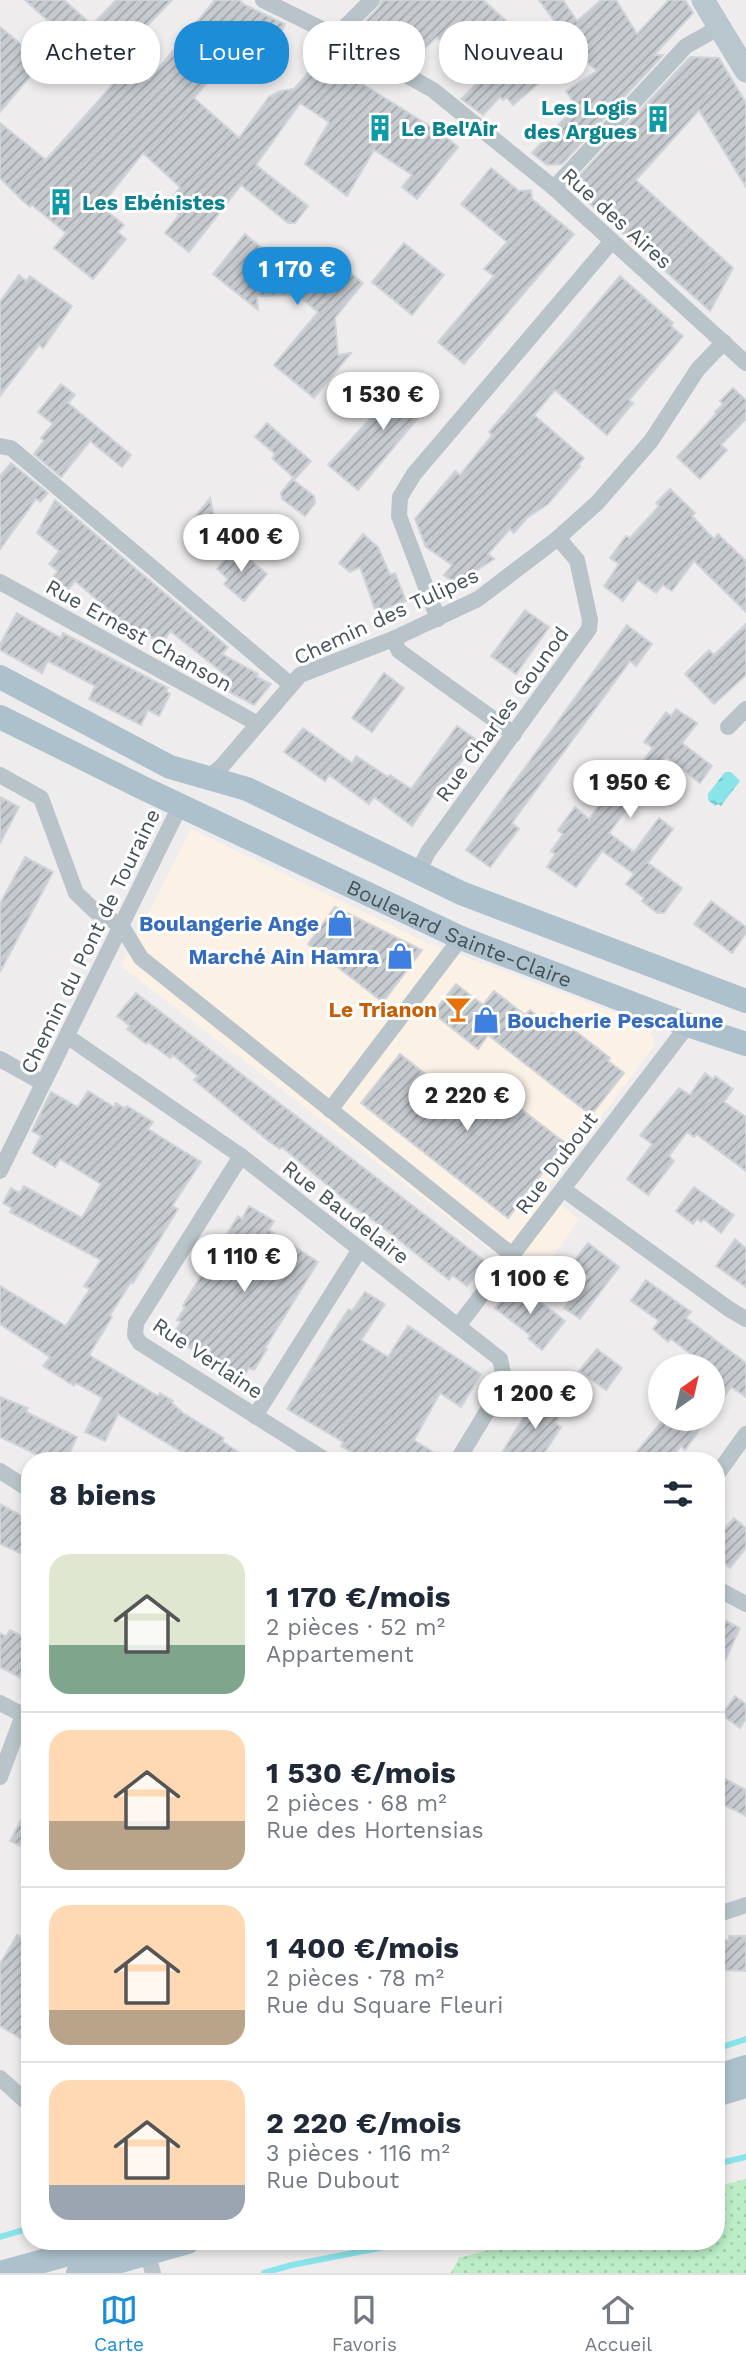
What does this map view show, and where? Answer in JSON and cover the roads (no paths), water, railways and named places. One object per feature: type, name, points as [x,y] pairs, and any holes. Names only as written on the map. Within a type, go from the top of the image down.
[{"type":"main road","points":[[703,0],[746,71]]},
{"type":"main road","name":"Boulevard Sainte-Claire","points":[[0,677],[170,767],[247,789],[461,893],[746,1001]]},
{"type":"main road","name":"Boulevard Sainte-Claire","points":[[0,717],[461,938],[688,1025],[746,1044]]},
{"type":"main road","points":[[157,794],[170,767]]},
{"type":"main road","points":[[181,804],[209,777]]},
{"type":"main road","points":[[725,2074],[746,2067]]},
{"type":"main road","points":[[725,2092],[746,2086]]},
{"type":"main road","points":[[0,2273],[109,2253],[144,2256],[163,2250]]},
{"type":"main road","points":[[78,2273],[109,2253]]},
{"type":"street","name":"Rue des Aires","points":[[263,0],[306,21]]},
{"type":"street","points":[[352,21],[372,0]]},
{"type":"street","points":[[554,188],[686,46],[720,27]]},
{"type":"street","name":"Rue des Aires","points":[[422,84],[554,188],[746,363]]},
{"type":"street","points":[[438,619],[399,516],[400,497],[414,474],[612,241]]},
{"type":"street","name":"Chemin des Tulipes","points":[[209,777],[222,766],[300,675],[393,639],[478,599],[558,538],[597,503],[651,441],[698,369],[724,342]]},
{"type":"street","points":[[0,446],[11,448],[291,685]]},
{"type":"street","name":"Rue Charles Gounod","points":[[418,872],[428,852],[589,629],[590,620],[577,559],[558,538]]},
{"type":"street","name":"Rue Ernest Chanson","points":[[0,583],[258,724]]},
{"type":"street","points":[[393,639],[399,651],[514,734]]},
{"type":"street","points":[[728,727],[746,709]]},
{"type":"street","points":[[0,775],[41,799],[76,893],[96,912],[121,926],[141,958],[512,1255]]},
{"type":"street","name":"Chemin du Pont de Touraine","points":[[0,1171],[181,804]]},
{"type":"street","points":[[330,1110],[461,938]]},
{"type":"street","name":"Rue Dubout","points":[[458,1326],[688,1025]]},
{"type":"street","name":"Rue Baudelaire","points":[[66,1038],[241,1156],[500,1359],[505,1382],[462,1452]]},
{"type":"street","points":[[0,1059],[43,1083]]},
{"type":"street","name":"Rue Verlaine","points":[[241,1156],[136,1323],[135,1335],[140,1343],[313,1452]]},
{"type":"street","points":[[562,1189],[746,1319]]},
{"type":"street","points":[[255,1416],[360,1249]]},
{"type":"street","points":[[725,1463],[746,1434]]},
{"type":"street","points":[[0,1471],[21,1484]]},
{"type":"street","points":[[725,1593],[746,1604]]},
{"type":"street","points":[[0,1703],[21,1712]]},
{"type":"street","points":[[0,1777],[21,1729]]},
{"type":"street","points":[[725,1912],[746,1905]]},
{"type":"street","points":[[0,2078],[21,2097]]},
{"type":"water","points":[[725,772],[731,772],[740,781],[721,806],[715,806],[708,800],[708,794]]},
{"type":"waterway","points":[[725,2046],[746,2039]]},
{"type":"waterway","points":[[725,2162],[746,2157]]},
{"type":"waterway","points":[[0,2237],[21,2231]]},
{"type":"waterway","points":[[264,2273],[369,2250]]},
{"type":"place","name":"Les Logis des Argues","points":[[658,119]]},
{"type":"place","name":"Le Bel'Air","points":[[380,128]]},
{"type":"place","name":"Les Ebénistes","points":[[61,202]]},
{"type":"place","name":"Boulangerie Ange","points":[[340,923]]},
{"type":"place","name":"Marché Ain Hamra","points":[[400,956]]},
{"type":"place","name":"Le Trianon","points":[[458,1009]]},
{"type":"place","name":"Boucherie Pescalune","points":[[486,1020]]}]
